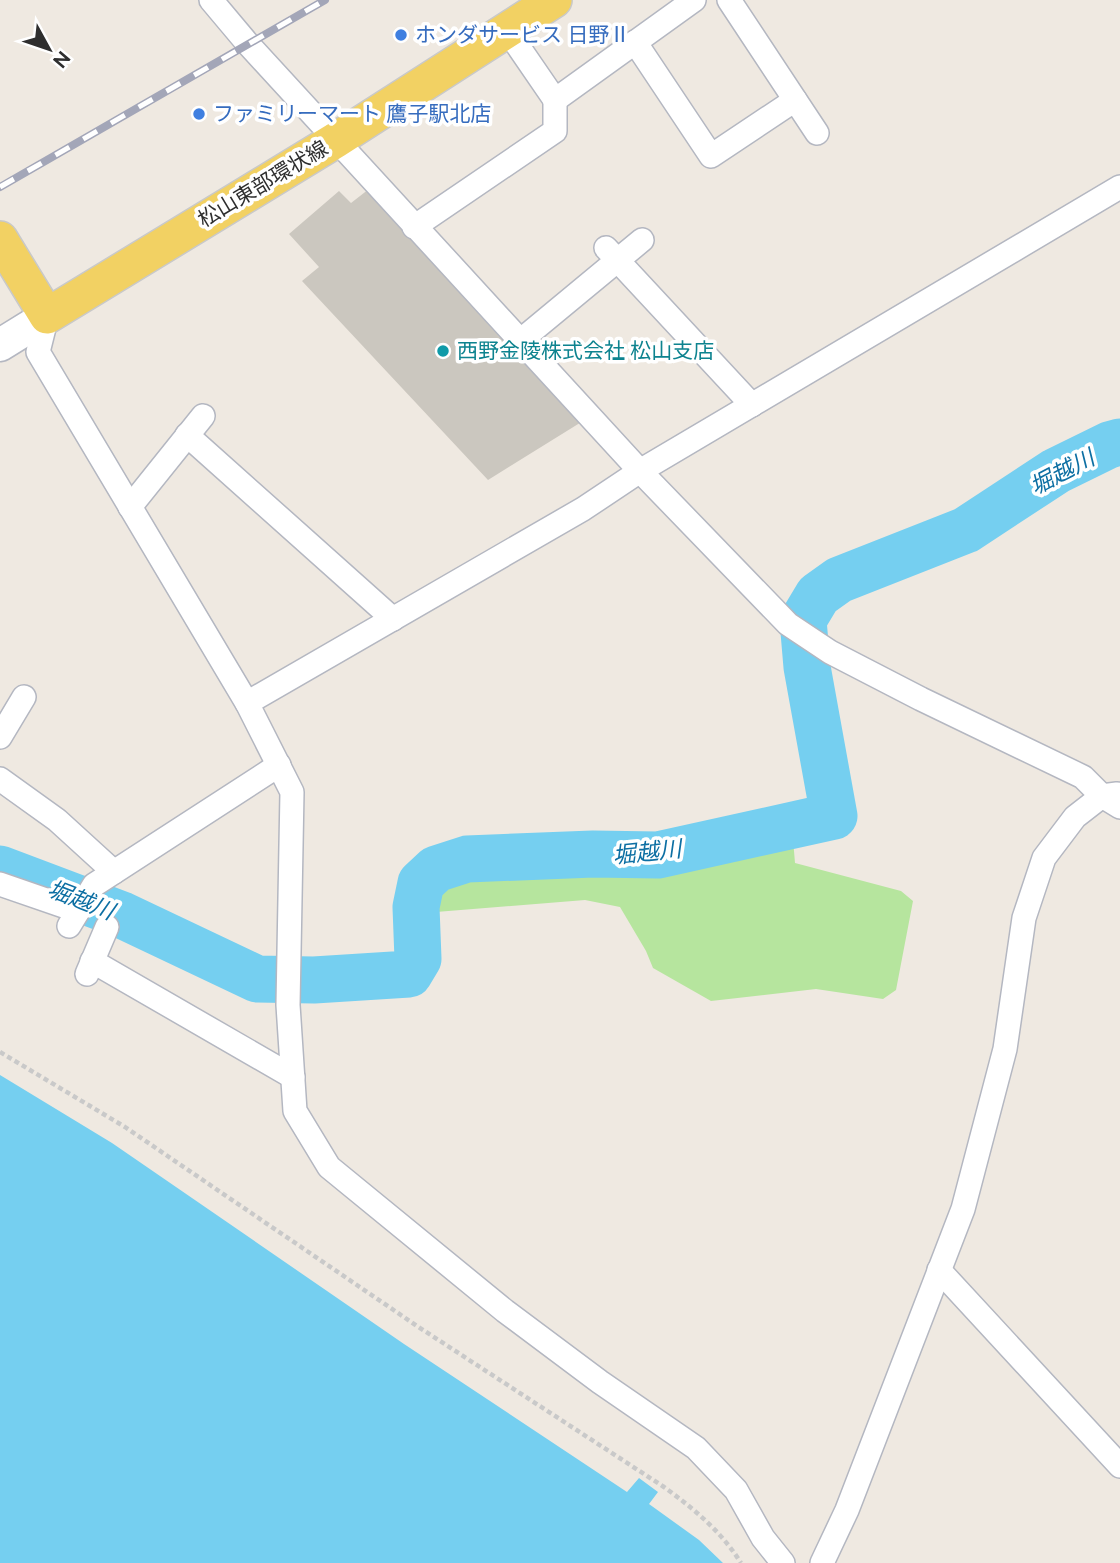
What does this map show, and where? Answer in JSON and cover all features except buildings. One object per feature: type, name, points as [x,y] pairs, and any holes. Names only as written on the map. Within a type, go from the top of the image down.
[{"type":"main road","name":"松山東部環状線","points":[[47,316],[336,140],[554,0]]},
{"type":"main road","points":[[0,239],[47,316],[0,345]]},
{"type":"street","points":[[211,0],[247,44],[414,227],[640,471],[788,624],[841,658],[1083,776],[1114,799],[1075,817],[1044,858],[1024,918],[1005,1049],[963,1209],[847,1510],[822,1563]]},
{"type":"street","points":[[555,100],[694,0]]},
{"type":"street","points":[[729,0],[817,134]]},
{"type":"street","points":[[414,227],[555,131],[555,100],[507,30]]},
{"type":"street","points":[[635,42],[711,156],[795,100]]},
{"type":"street","points":[[247,703],[583,509],[640,471],[1120,187]]},
{"type":"street","points":[[520,341],[612,254],[642,240]]},
{"type":"street","points":[[612,254],[751,405]]},
{"type":"street","points":[[47,316],[38,352],[247,703],[292,792],[288,1005],[295,1111],[329,1167],[505,1311],[600,1382],[696,1448],[736,1490],[763,1538],[783,1563]]},
{"type":"street","points":[[130,507],[203,416]]},
{"type":"street","points":[[187,435],[393,619]]},
{"type":"street","points":[[0,737],[23,697]]},
{"type":"street","points":[[0,884],[73,918],[94,885],[279,765]]},
{"type":"street","points":[[0,779],[57,820],[114,872]]},
{"type":"street","points":[[107,927],[90,968],[293,1077]]},
{"type":"street","points":[[939,1270],[1120,1466]]},
{"type":"path","points":[[0,1052],[125,1127],[416,1326],[664,1487],[695,1510],[721,1535],[741,1563]]},
{"type":"green space","points":[[793,839],[795,863],[901,891],[913,901],[896,990],[883,999],[816,989],[711,1001],[653,968],[620,907],[585,900],[436,912],[429,900],[441,878],[468,868],[659,862]]},
{"type":"water","points":[[0,1075],[112,1143],[404,1344],[627,1492],[639,1478],[658,1492],[649,1504],[699,1540],[723,1563],[0,1563]]},
{"type":"waterway","name":"堀越川","points":[[0,869],[122,915],[257,979],[314,980],[409,974],[418,959],[416,907],[421,883],[436,869],[467,859],[593,854],[658,855],[834,816],[807,667],[803,620],[818,595],[839,580],[966,530],[1056,471],[1120,442]]},
{"type":"railway","points":[[0,187],[325,0]]},
{"type":"place","name":"ホンダサービス 日野Ⅱ","points":[[401,35]]},
{"type":"place","name":"ファミリーマート 鷹子駅北店","points":[[199,114]]},
{"type":"place","name":"西野金陵株式会社 松山支店","points":[[443,351]]}]
